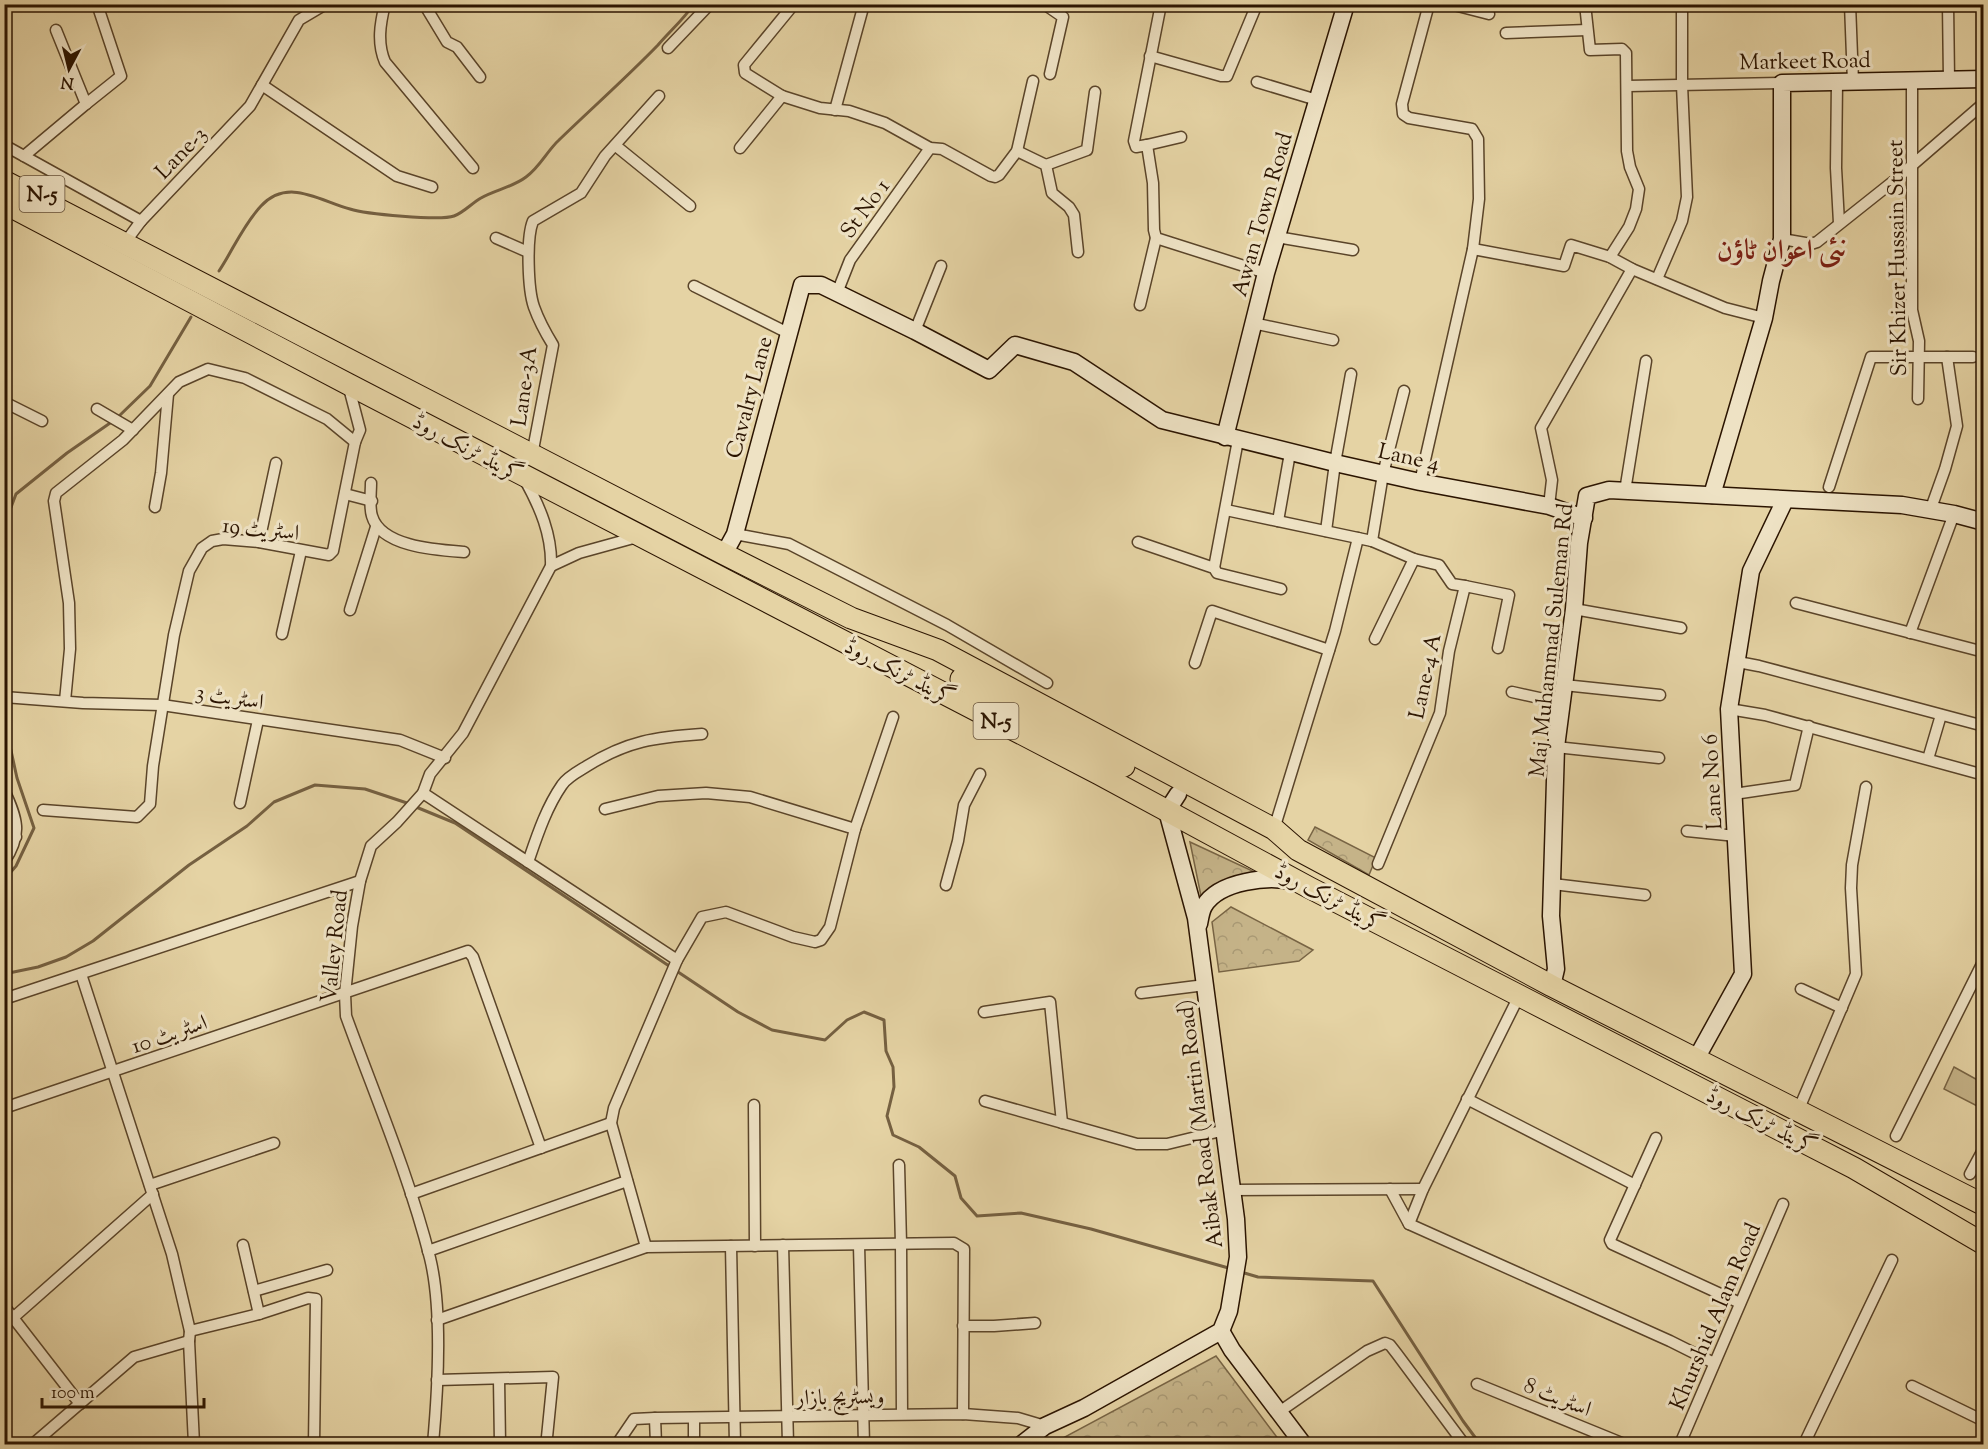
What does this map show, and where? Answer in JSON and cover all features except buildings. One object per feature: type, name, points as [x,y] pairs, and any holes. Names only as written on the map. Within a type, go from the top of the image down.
[{"type":"highway","name":"گرینڈ ٹرنک روڈ","points":[[4,168],[79,220]]},
{"type":"highway","name":"گرینڈ ٹرنک روڈ","points":[[4,181],[851,618],[1029,717],[1173,802],[1310,888],[1520,994],[1854,1168],[1983,1244]]},
{"type":"highway","name":"گرینڈ ٹرنک روڈ","points":[[4,203],[640,536],[1173,802],[1232,821],[1298,850],[1552,986],[1929,1177],[1983,1207]]},
{"type":"highway","name":"گرینڈ ٹرنک روڈ","points":[[851,618],[938,650],[1274,829],[1298,850]]},
{"type":"highway","points":[[1854,1168],[1941,1207],[1983,1230]]},
{"type":"street","points":[[24,156],[122,76],[97,4]]},
{"type":"street","name":"Lane-3","points":[[124,244],[141,221],[250,106],[299,20],[326,4]]},
{"type":"street","points":[[385,4],[380,36],[380,50],[385,62],[473,168]]},
{"type":"street","points":[[424,4],[447,42],[457,47],[480,77]]},
{"type":"street","points":[[668,48],[710,4]]},
{"type":"street","points":[[794,4],[744,66],[745,73],[782,96],[819,108],[849,111],[885,123],[930,148],[942,149],[995,177],[1017,151],[1033,81]]},
{"type":"street","points":[[835,110],[864,4]]},
{"type":"street","points":[[1161,4],[1134,141],[1136,147],[1181,137]]},
{"type":"street","points":[[1150,56],[1227,76],[1257,4]]},
{"type":"street","name":"Awan Town Road","points":[[1231,439],[1253,323],[1266,273],[1346,4]]},
{"type":"street","points":[[1420,482],[1473,249],[1479,199],[1478,139],[1472,129],[1409,118],[1402,114],[1402,104],[1429,4]]},
{"type":"street","points":[[1450,4],[1489,14]]},
{"type":"street","points":[[1586,4],[1590,50],[1625,50],[1628,86],[1627,151],[1630,167],[1639,189],[1636,209],[1629,227],[1610,257]]},
{"type":"street","points":[[1657,279],[1682,221],[1687,196],[1682,85],[1682,4]]},
{"type":"street","points":[[1839,223],[1836,168],[1850,4]]},
{"type":"street","points":[[1948,4],[1949,80]]},
{"type":"street","points":[[1049,6],[1063,17],[1050,74]]},
{"type":"street","points":[[56,30],[86,104]]},
{"type":"street","points":[[1506,33],[1587,30]]},
{"type":"street","name":"Markeet Road","points":[[1628,86],[1983,79]]},
{"type":"street","name":"Sir Khizer Hussain Street","points":[[1912,80],[1912,310],[1919,341],[1918,399]]},
{"type":"street","points":[[1257,82],[1317,100]]},
{"type":"street","points":[[1712,495],[1764,318],[1782,239],[1782,83]]},
{"type":"street","points":[[262,85],[397,177],[432,187]]},
{"type":"street","points":[[1017,151],[1046,165],[1087,150],[1095,92]]},
{"type":"street","points":[[659,96],[616,146],[690,206]]},
{"type":"street","points":[[740,148],[782,96]]},
{"type":"street","points":[[1782,239],[1814,244],[1983,103]]},
{"type":"street","points":[[4,145],[141,221]]},
{"type":"street","name":"Lane-3A","points":[[532,455],[553,345],[540,324],[533,303],[528,252],[533,221],[581,194],[604,156],[616,146]]},
{"type":"street","points":[[1140,305],[1156,238],[1153,183],[1147,146]]},
{"type":"street","name":"St No 1","points":[[837,293],[850,260],[930,148]]},
{"type":"street","points":[[1046,165],[1052,193],[1069,207],[1074,215],[1078,252]]},
{"type":"street","points":[[1276,237],[1353,250]]},
{"type":"street","points":[[496,238],[528,252]]},
{"type":"street","points":[[1156,238],[1266,273]]},
{"type":"street","points":[[1473,249],[1564,266],[1571,245],[1610,257],[1632,269],[1725,308],[1764,318]]},
{"type":"street","points":[[837,293],[915,331],[941,266]]},
{"type":"street","points":[[1548,506],[1552,480],[1541,428],[1632,269]]},
{"type":"street","name":"Cavalry Lane","points":[[724,554],[735,534],[802,285],[821,285],[837,293]]},
{"type":"street","points":[[694,286],[788,333]]},
{"type":"street","points":[[1253,323],[1333,340]]},
{"type":"street","name":"Lane 4","points":[[915,331],[989,370],[1016,345],[1074,362],[1161,420],[1231,439],[1383,474],[1548,506],[1584,518]]},
{"type":"street","points":[[1829,487],[1871,357],[1972,357]]},
{"type":"street","points":[[1930,511],[1946,469],[1957,426],[1947,357]]},
{"type":"street","points":[[1625,491],[1646,361]]},
{"type":"street","points":[[65,701],[70,649],[69,603],[54,496],[123,440],[179,382],[207,369],[245,378],[327,420],[355,442]]},
{"type":"street","points":[[1326,531],[1335,463],[1351,374]]},
{"type":"street","name":"اسٹریٹ 19","points":[[43,810],[137,817],[150,804],[162,705],[174,635],[189,571],[202,548],[212,541],[223,539],[259,542],[329,555],[333,551],[355,442],[360,430],[348,384]]},
{"type":"street","points":[[1372,541],[1383,474],[1404,391]]},
{"type":"street","points":[[155,507],[161,473],[168,394]]},
{"type":"street","points":[[4,402],[42,422]]},
{"type":"street","points":[[97,409],[133,430]]},
{"type":"street","points":[[1214,568],[1226,510],[1231,439]]},
{"type":"street","points":[[1278,521],[1290,453]]},
{"type":"street","points":[[259,542],[276,463]]},
{"type":"street","points":[[523,475],[544,518],[552,549],[551,566],[579,553],[640,536]]},
{"type":"street","points":[[371,483],[371,514],[376,527],[412,546],[464,552]]},
{"type":"street","name":"Maj Muhammad Suleman Rd","points":[[1552,986],[1556,969],[1551,916],[1556,747],[1574,609],[1579,543],[1587,496],[1608,490],[1902,505],[1954,514],[1983,522]]},
{"type":"street","points":[[345,494],[372,501]]},
{"type":"street","name":"Lane No 6","points":[[1696,1059],[1743,974],[1730,709],[1751,571],[1785,500]]},
{"type":"street","points":[[1226,510],[1372,541],[1414,560],[1440,565],[1452,584],[1509,595],[1498,648]]},
{"type":"street","points":[[1910,633],[1954,514]]},
{"type":"street","points":[[350,610],[376,527]]},
{"type":"street","points":[[735,534],[789,544],[947,625],[1047,683]]},
{"type":"street","points":[[1274,829],[1329,650],[1358,538]]},
{"type":"street","points":[[1138,542],[1214,568],[1217,573],[1281,589]]},
{"type":"street","points":[[282,634],[301,551]]},
{"type":"street","points":[[1375,639],[1414,560]]},
{"type":"street","name":"Valley Road","points":[[433,1444],[437,1380],[435,1290],[428,1251],[411,1194],[346,1016],[345,994],[352,926],[360,881],[371,846],[415,802],[430,774],[463,733],[551,566]]},
{"type":"street","name":"Lane-4 A","points":[[1378,864],[1440,713],[1449,651],[1465,586]]},
{"type":"street","points":[[1796,603],[1983,652]]},
{"type":"street","points":[[1574,609],[1681,628]]},
{"type":"street","points":[[1195,663],[1212,611],[1329,650]]},
{"type":"street","points":[[1738,662],[1983,726]]},
{"type":"street","points":[[1564,685],[1660,695]]},
{"type":"street","points":[[1512,692],[1562,703]]},
{"type":"street","name":"اسٹریٹ 3","points":[[8,697],[162,705],[400,740],[445,758]]},
{"type":"street","points":[[1730,709],[1809,726],[1983,775]]},
{"type":"street","points":[[1928,759],[1941,715]]},
{"type":"street","points":[[646,1247],[611,1123],[614,1108],[674,966],[702,917],[726,912],[793,937],[815,942],[821,940],[830,927],[855,829],[893,717]]},
{"type":"street","points":[[240,803],[258,720]]},
{"type":"street","points":[[1734,794],[1795,784],[1809,726]]},
{"type":"street","points":[[528,862],[539,829],[562,784],[580,770],[604,755],[630,744],[659,737],[702,734]]},
{"type":"street","points":[[1556,747],[1659,758]]},
{"type":"street","points":[[946,885],[958,841],[964,805],[980,774]]},
{"type":"street","points":[[1798,1111],[1856,974],[1851,888],[1852,865],[1866,787]]},
{"type":"street","points":[[4,790],[18,827],[16,837],[4,862]]},
{"type":"street","points":[[605,809],[658,796],[706,793],[750,797],[855,829]]},
{"type":"street","points":[[415,802],[528,862],[674,966]]},
{"type":"street","name":"Aibak Road (Martin Road)","points":[[1173,802],[1196,918],[1233,1190],[1238,1257],[1229,1311],[1221,1331]]},
{"type":"street","points":[[4,830],[16,837]]},
{"type":"street","points":[[1688,831],[1736,836]]},
{"type":"street","points":[[1198,933],[1204,906],[1216,894],[1236,884],[1260,880],[1291,881],[1310,888]]},
{"type":"street","points":[[4,999],[360,881]]},
{"type":"street","points":[[1553,884],[1644,895]]},
{"type":"street","name":"اسٹریٹ 10","points":[[4,1108],[468,951],[473,957],[541,1148]]},
{"type":"street","points":[[1896,1136],[1983,960]]},
{"type":"street","points":[[81,974],[172,1254],[189,1336],[194,1444]]},
{"type":"street","points":[[1142,993],[1205,985]]},
{"type":"street","points":[[1801,989],[1842,1008]]},
{"type":"street","points":[[1409,1224],[1423,1189],[1520,994]]},
{"type":"street","points":[[984,1012],[1050,1002],[1062,1124]]},
{"type":"street","points":[[1467,1100],[1635,1185]]},
{"type":"street","points":[[985,1101],[1137,1144],[1167,1144],[1225,1130]]},
{"type":"street","points":[[754,1105],[755,1246]]},
{"type":"street","points":[[411,1194],[611,1123]]},
{"type":"street","points":[[1656,1138],[1610,1240],[1612,1244],[1740,1303]]},
{"type":"street","points":[[14,1317],[152,1190],[274,1143]]},
{"type":"street","points":[[1970,1174],[1983,1148]]},
{"type":"street","points":[[899,1165],[902,1414]]},
{"type":"street","points":[[428,1251],[627,1181]]},
{"type":"street","points":[[1390,1189],[1409,1224],[1714,1363]]},
{"type":"street","points":[[1233,1190],[1423,1189]]},
{"type":"street","name":"Khurshid Alam Road","points":[[1680,1444],[1784,1204]]},
{"type":"street","points":[[437,1320],[646,1247],[954,1243],[964,1249],[963,1414]]},
{"type":"street","points":[[243,1245],[259,1314]]},
{"type":"street","points":[[783,1245],[788,1444]]},
{"type":"street","points":[[859,1245],[864,1444]]},
{"type":"street","points":[[731,1246],[735,1444]]},
{"type":"street","points":[[1804,1444],[1892,1260]]},
{"type":"street","points":[[254,1291],[327,1270]]},
{"type":"street","points":[[33,1444],[134,1357],[189,1336],[308,1298],[316,1299],[314,1444]]},
{"type":"street","points":[[4,1306],[80,1404]]},
{"type":"street","points":[[963,1326],[1035,1323]]},
{"type":"street","points":[[1022,1444],[1045,1426],[1084,1408],[1221,1331],[1232,1350],[1303,1444]]},
{"type":"street","points":[[1279,1412],[1367,1351],[1384,1342],[1390,1345],[1464,1444]]},
{"type":"street","points":[[437,1380],[553,1377],[548,1444]]},
{"type":"street","points":[[499,1379],[500,1444]]},
{"type":"street","name":"اسٹریٹ 8","points":[[1477,1384],[1624,1444]]},
{"type":"street","points":[[1912,1386],[1983,1421]]},
{"type":"street","name":"ویسٹریج بازار","points":[[617,1444],[634,1419],[655,1418],[963,1414],[1018,1418],[1045,1426]]},
{"type":"street","points":[[655,1418],[656,1444]]},
{"type":"street","points":[[694,1418],[694,1444]]},
{"type":"green space","points":[[1315,827],[1376,858],[1369,875],[1308,840]]},
{"type":"green space","points":[[1190,842],[1259,874],[1202,901]]},
{"type":"green space","points":[[1231,907],[1313,950],[1299,961],[1219,972],[1212,922]]},
{"type":"green space","points":[[1954,1067],[1983,1083],[1981,1108],[1944,1089]]},
{"type":"green space","points":[[1216,1356],[1282,1444],[1063,1444],[1061,1439]]},
{"type":"waterway","points":[[219,271],[255,213],[271,197],[282,193],[304,194],[350,209],[371,213],[446,217],[457,215],[481,198],[521,180],[531,173],[559,140],[658,45],[694,4]]},
{"type":"waterway","points":[[118,417],[150,386],[191,317]]},
{"type":"waterway","points":[[4,558],[10,539],[10,510],[16,494],[67,453],[113,421]]},
{"type":"waterway","points":[[4,658],[10,695]]},
{"type":"waterway","points":[[4,880],[16,866],[34,828],[17,778],[10,746],[10,701]]},
{"type":"waterway","points":[[4,974],[38,967],[66,957],[93,941],[189,865],[247,826],[274,802],[315,785],[365,789],[410,804]]},
{"type":"waterway","points":[[416,807],[455,823],[738,1012],[772,1030],[825,1040],[847,1020],[864,1012],[884,1020],[886,1051],[893,1067],[894,1087],[887,1116],[893,1135],[919,1147],[955,1176],[961,1198],[977,1216],[1021,1213],[1091,1229],[1232,1269]]},
{"type":"waterway","points":[[1241,1272],[1258,1277],[1373,1281],[1480,1444]]},
{"type":"district","name":"نئی اعوان ٹاؤن","points":[[1782,249]]}]
